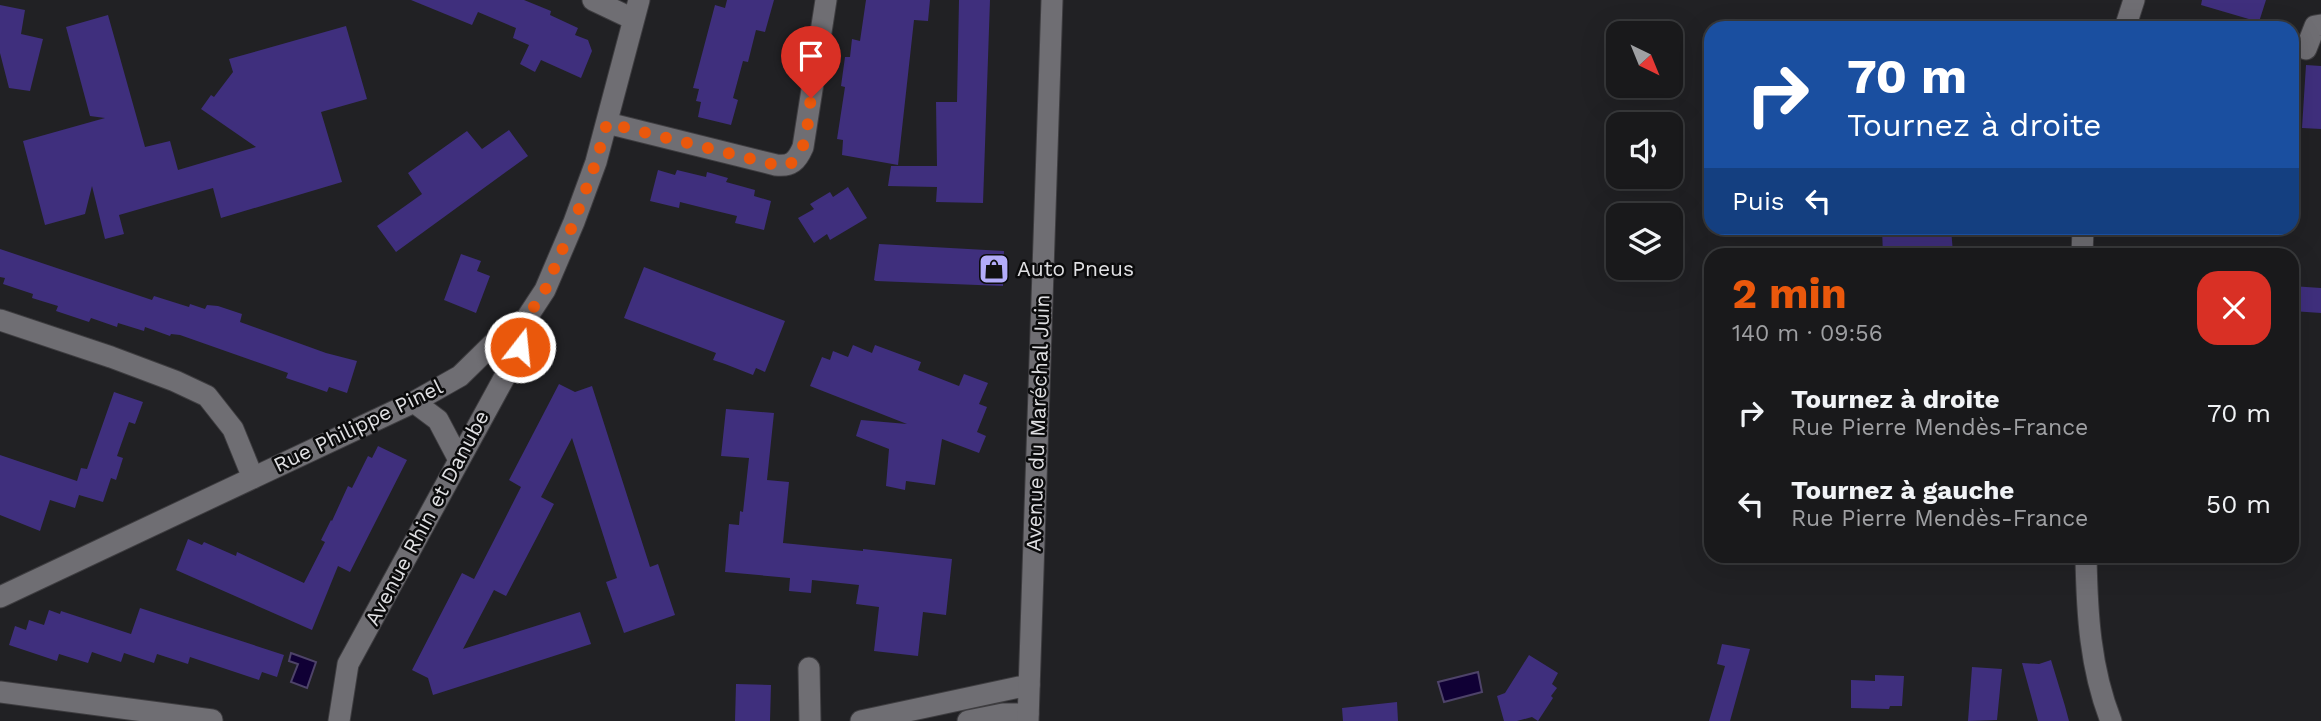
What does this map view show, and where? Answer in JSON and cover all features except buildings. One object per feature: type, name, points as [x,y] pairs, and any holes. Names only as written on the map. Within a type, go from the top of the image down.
[{"type":"street","points":[[526,319],[545,290],[596,162],[636,9],[593,0]]},
{"type":"street","points":[[607,123],[787,166],[799,156],[803,147],[826,0]]},
{"type":"street","name":"Avenue du Maréchal Juin","points":[[1028,717],[1052,0]]},
{"type":"street","points":[[2127,21],[2134,0]]},
{"type":"street","points":[[2306,51],[2315,26],[2321,25]]},
{"type":"street","name":"Rue Philippe Pinel","points":[[0,597],[414,402],[460,376],[510,327],[526,319]]},
{"type":"street","name":"Avenue Rhin et Danube","points":[[339,721],[348,664],[520,347],[526,319]]},
{"type":"street","name":"Rue Philippe Pinel","points":[[0,320],[175,381],[207,397],[233,429],[253,478]]},
{"type":"street","points":[[414,402],[438,420],[458,458]]},
{"type":"street","points":[[2086,563],[2087,615],[2096,673],[2111,721]]},
{"type":"street","points":[[810,668],[810,721]]},
{"type":"street","points":[[861,721],[1029,685]]},
{"type":"street","points":[[0,692],[212,720]]},
{"type":"street","points":[[968,721],[1003,714],[1028,717]]},
{"type":"shaded area","points":[[291,653],[316,662],[307,688],[291,682],[298,664],[289,661]]},
{"type":"shaded area","points":[[1478,672],[1482,692],[1444,702],[1438,682]]},
{"type":"place","name":"Auto Pneus","points":[[994,269]]},
{"type":"route","points":[[520,347],[526,319],[545,290],[574,222],[607,123],[787,166],[794,162],[803,147],[811,98]]}]
